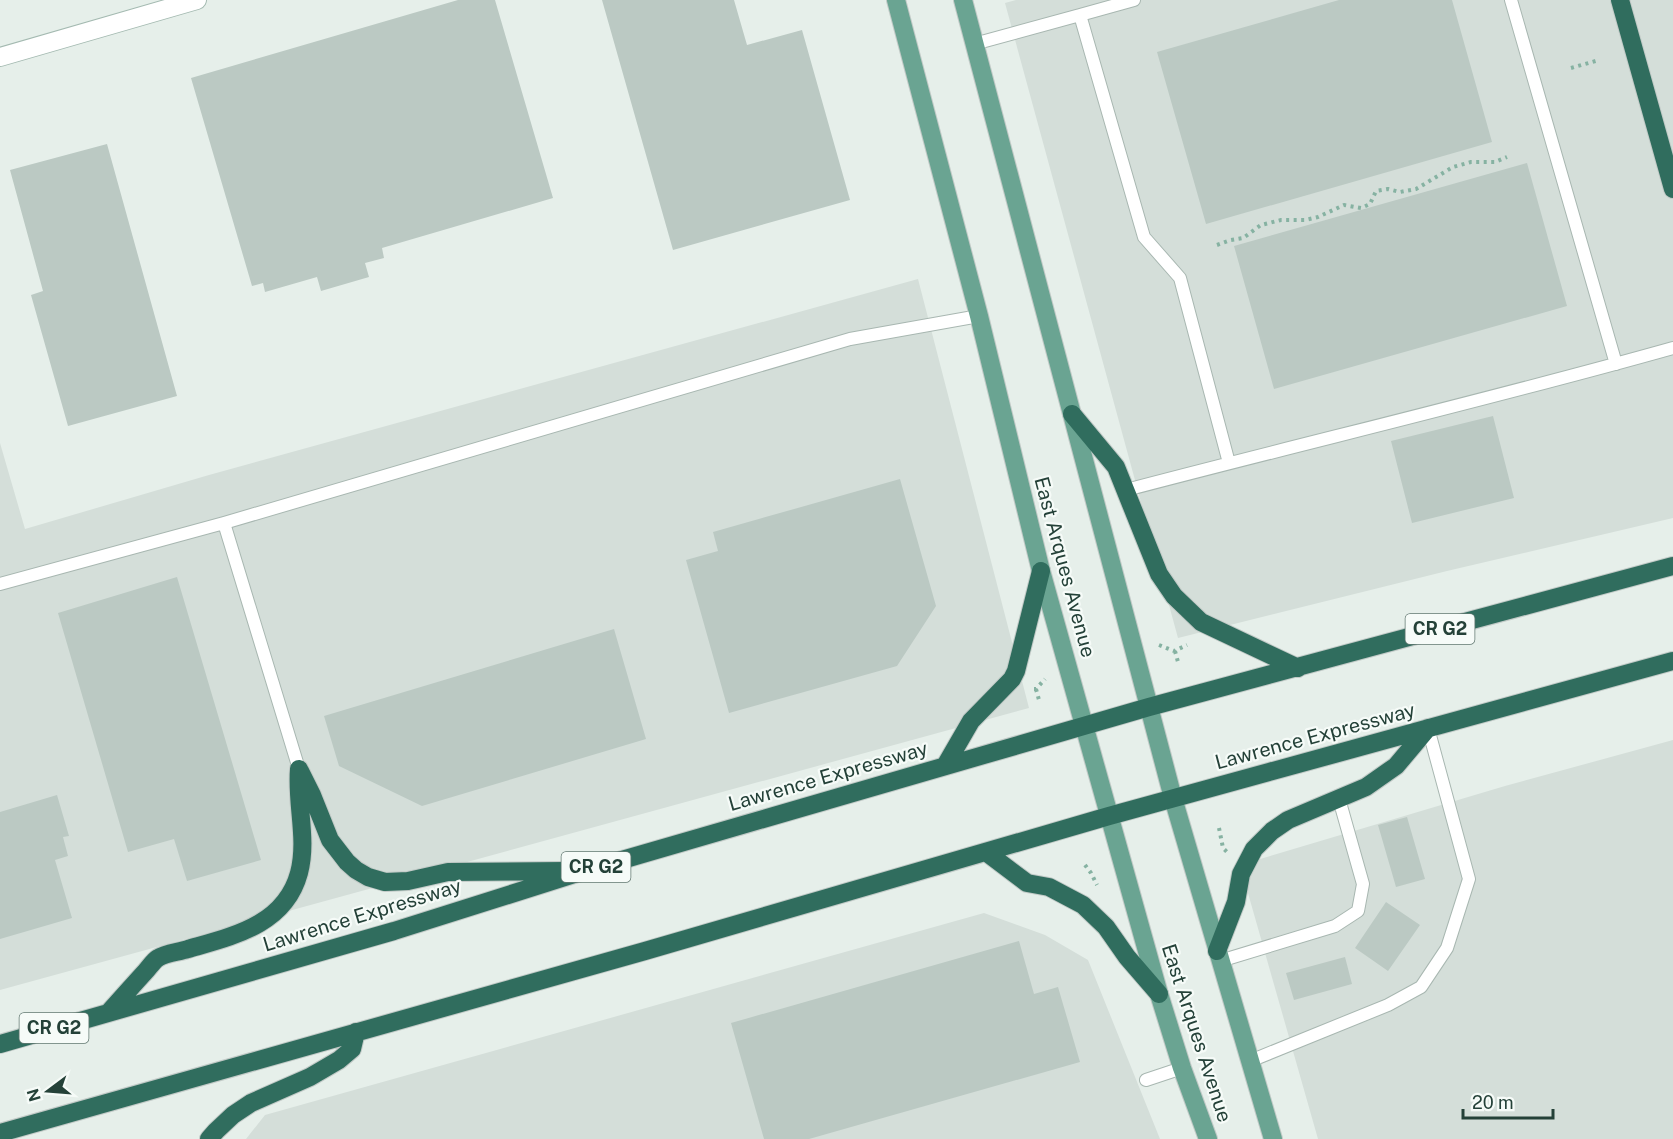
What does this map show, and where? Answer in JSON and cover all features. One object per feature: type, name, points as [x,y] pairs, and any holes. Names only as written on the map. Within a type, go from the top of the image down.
[{"type":"highway","points":[[1620,0],[1673,189]]},
{"type":"highway","points":[[1072,414],[1116,467],[1159,574],[1174,596],[1201,622],[1298,668]]},
{"type":"highway","name":"Lawrence Expressway","points":[[0,1044],[394,931],[585,871],[1149,707],[1671,565]]},
{"type":"highway","points":[[945,766],[971,721],[1012,679],[1016,671],[1041,570]]},
{"type":"highway","name":"Lawrence Expressway","points":[[0,1133],[1173,798],[1673,662]]},
{"type":"highway","points":[[1219,956],[1236,902],[1241,874],[1254,849],[1272,831],[1288,820],[1366,787],[1396,766],[1428,728]]},
{"type":"highway","points":[[299,769],[338,853],[356,870],[368,877],[385,882],[408,881],[448,872],[585,871]]},
{"type":"highway","points":[[109,1012],[158,958],[239,934],[265,921],[284,903],[296,880],[302,855],[299,769]]},
{"type":"highway","points":[[986,852],[1027,883],[1049,887],[1083,905],[1106,927],[1127,957],[1159,994]]},
{"type":"highway","points":[[209,1139],[224,1123],[251,1103],[310,1077],[339,1060],[352,1049],[356,1032]]},
{"type":"main road","name":"East Arques Avenue","points":[[896,0],[979,315],[1041,570],[1159,994],[1182,1068],[1208,1139]]},
{"type":"main road","name":"East Arques Avenue","points":[[963,0],[1173,798],[1273,1139]]},
{"type":"street","points":[[0,57],[197,0]]},
{"type":"lane","points":[[974,44],[1134,0]]},
{"type":"lane","points":[[1511,0],[1616,364]]},
{"type":"lane","points":[[1080,15],[1144,237],[1180,278],[1228,463]]},
{"type":"lane","points":[[0,584],[224,523],[850,339],[979,315]]},
{"type":"lane","points":[[1126,490],[1565,379],[1673,348]]},
{"type":"lane","points":[[224,523],[299,769]]},
{"type":"lane","points":[[1250,1060],[1388,1005],[1421,987],[1447,948],[1468,879],[1428,728]]},
{"type":"lane","points":[[1219,956],[1335,926],[1358,911],[1363,884],[1339,800]]},
{"type":"lane","points":[[1146,1080],[1182,1068]]},
{"type":"path","points":[[1571,68],[1599,60]]},
{"type":"path","points":[[1217,244],[1244,238],[1261,225],[1281,220],[1305,220],[1318,217],[1344,205],[1361,208],[1370,204],[1376,191],[1388,189],[1400,192],[1416,189],[1453,166],[1472,162],[1495,162],[1507,157]]},
{"type":"path","points":[[1159,645],[1174,651],[1187,645]]},
{"type":"path","points":[[1174,651],[1178,662]]},
{"type":"path","points":[[1036,689],[1040,700]]},
{"type":"path","points":[[1219,828],[1223,848],[1232,857]]},
{"type":"path","points":[[1213,851],[1223,848]]},
{"type":"path","points":[[1085,865],[1095,883],[1101,888]]},
{"type":"shaded area","points":[[1016,0],[1673,0],[1673,518],[1178,638],[1005,3]]},
{"type":"shaded area","points":[[918,279],[1029,708],[0,990],[0,443],[25,529],[209,475]]},
{"type":"shaded area","points":[[1673,740],[1673,1139],[1318,1139],[1240,865],[1505,786]]},
{"type":"shaded area","points":[[984,913],[1045,935],[1088,960],[1160,1139],[246,1139],[265,1115]]},
{"type":"building","points":[[458,0],[495,0],[553,198],[382,248],[384,258],[365,263],[369,277],[321,291],[317,277],[265,292],[263,283],[252,286],[191,78]]},
{"type":"building","points":[[602,0],[734,0],[747,45],[802,30],[850,200],[673,250]]},
{"type":"building","points":[[1339,0],[1452,0],[1492,142],[1206,224],[1157,52]]},
{"type":"building","points":[[107,144],[177,396],[68,426],[31,295],[43,291],[10,170]]},
{"type":"building","points":[[1527,163],[1567,306],[1274,389],[1234,246]]},
{"type":"building","points":[[1493,416],[1514,498],[1412,523],[1391,441]]},
{"type":"building","points":[[900,479],[936,606],[897,666],[729,713],[686,560],[718,551],[713,532]]},
{"type":"building","points":[[177,577],[261,860],[187,881],[174,839],[128,852],[58,613]]},
{"type":"building","points":[[614,629],[646,739],[422,806],[339,766],[324,716]]},
{"type":"building","points":[[57,795],[69,836],[63,837],[68,856],[55,860],[72,918],[0,939],[0,812]]},
{"type":"building","points":[[1407,817],[1425,879],[1396,887],[1378,825]]},
{"type":"building","points":[[1386,902],[1420,925],[1388,971],[1355,948]]},
{"type":"building","points":[[1019,941],[1034,994],[1058,987],[1080,1062],[809,1139],[764,1139],[731,1023]]},
{"type":"building","points":[[1345,957],[1352,984],[1294,1000],[1286,973]]}]
